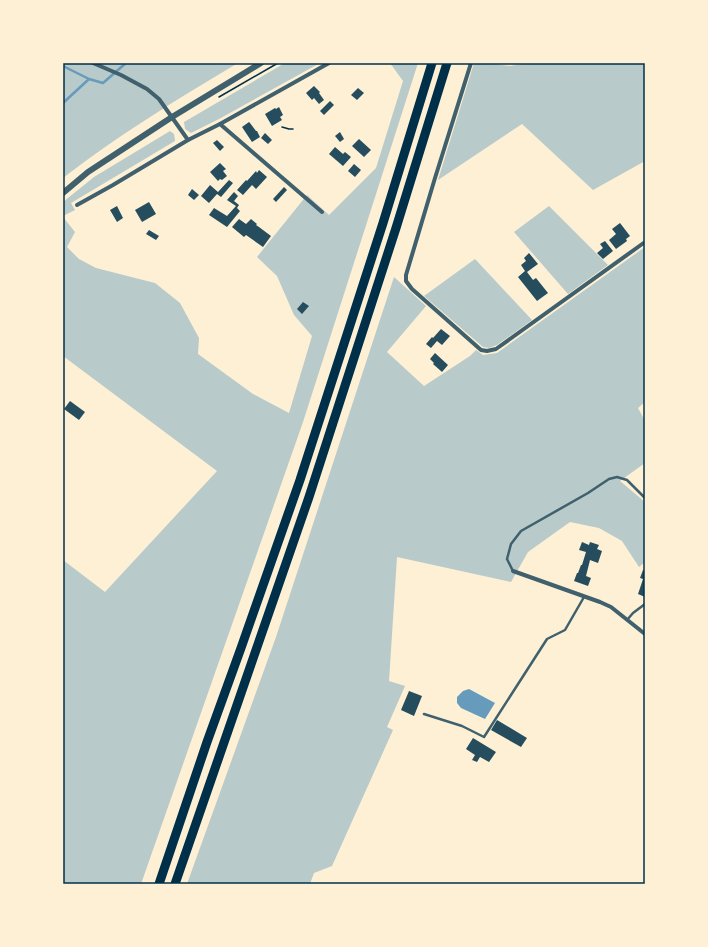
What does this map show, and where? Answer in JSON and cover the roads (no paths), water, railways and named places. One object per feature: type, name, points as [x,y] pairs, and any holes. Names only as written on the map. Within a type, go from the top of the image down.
[{"type":"highway","points":[[159,884],[207,742],[242,648],[300,480],[383,223],[432,63]]},
{"type":"highway","points":[[175,884],[309,497],[396,228],[447,63]]},
{"type":"street","points":[[93,63],[148,89],[159,99],[188,140]]},
{"type":"street","points":[[63,193],[88,172],[172,117],[261,63]]},
{"type":"street","points":[[77,205],[188,140],[220,124],[329,63]]},
{"type":"street","points":[[471,63],[406,275],[406,281],[412,289],[481,350],[487,351],[496,349],[645,242]]},
{"type":"street","points":[[220,124],[322,212]]},
{"type":"street","points":[[513,571],[611,607],[645,634]]},
{"type":"lane","points":[[513,571],[507,559],[511,544],[521,531],[588,493],[609,479],[617,477],[627,480],[645,498]]},
{"type":"lane","points":[[424,714],[462,726],[484,737],[547,639],[565,630],[584,596]]},
{"type":"lane","points":[[627,620],[645,604]]},
{"type":"water","points":[[469,689],[495,703],[485,719],[461,708],[457,703],[457,697],[463,691]]},
{"type":"waterway","points":[[63,103],[89,79],[103,83],[126,63]]},
{"type":"waterway","points":[[63,66],[89,79]]}]
